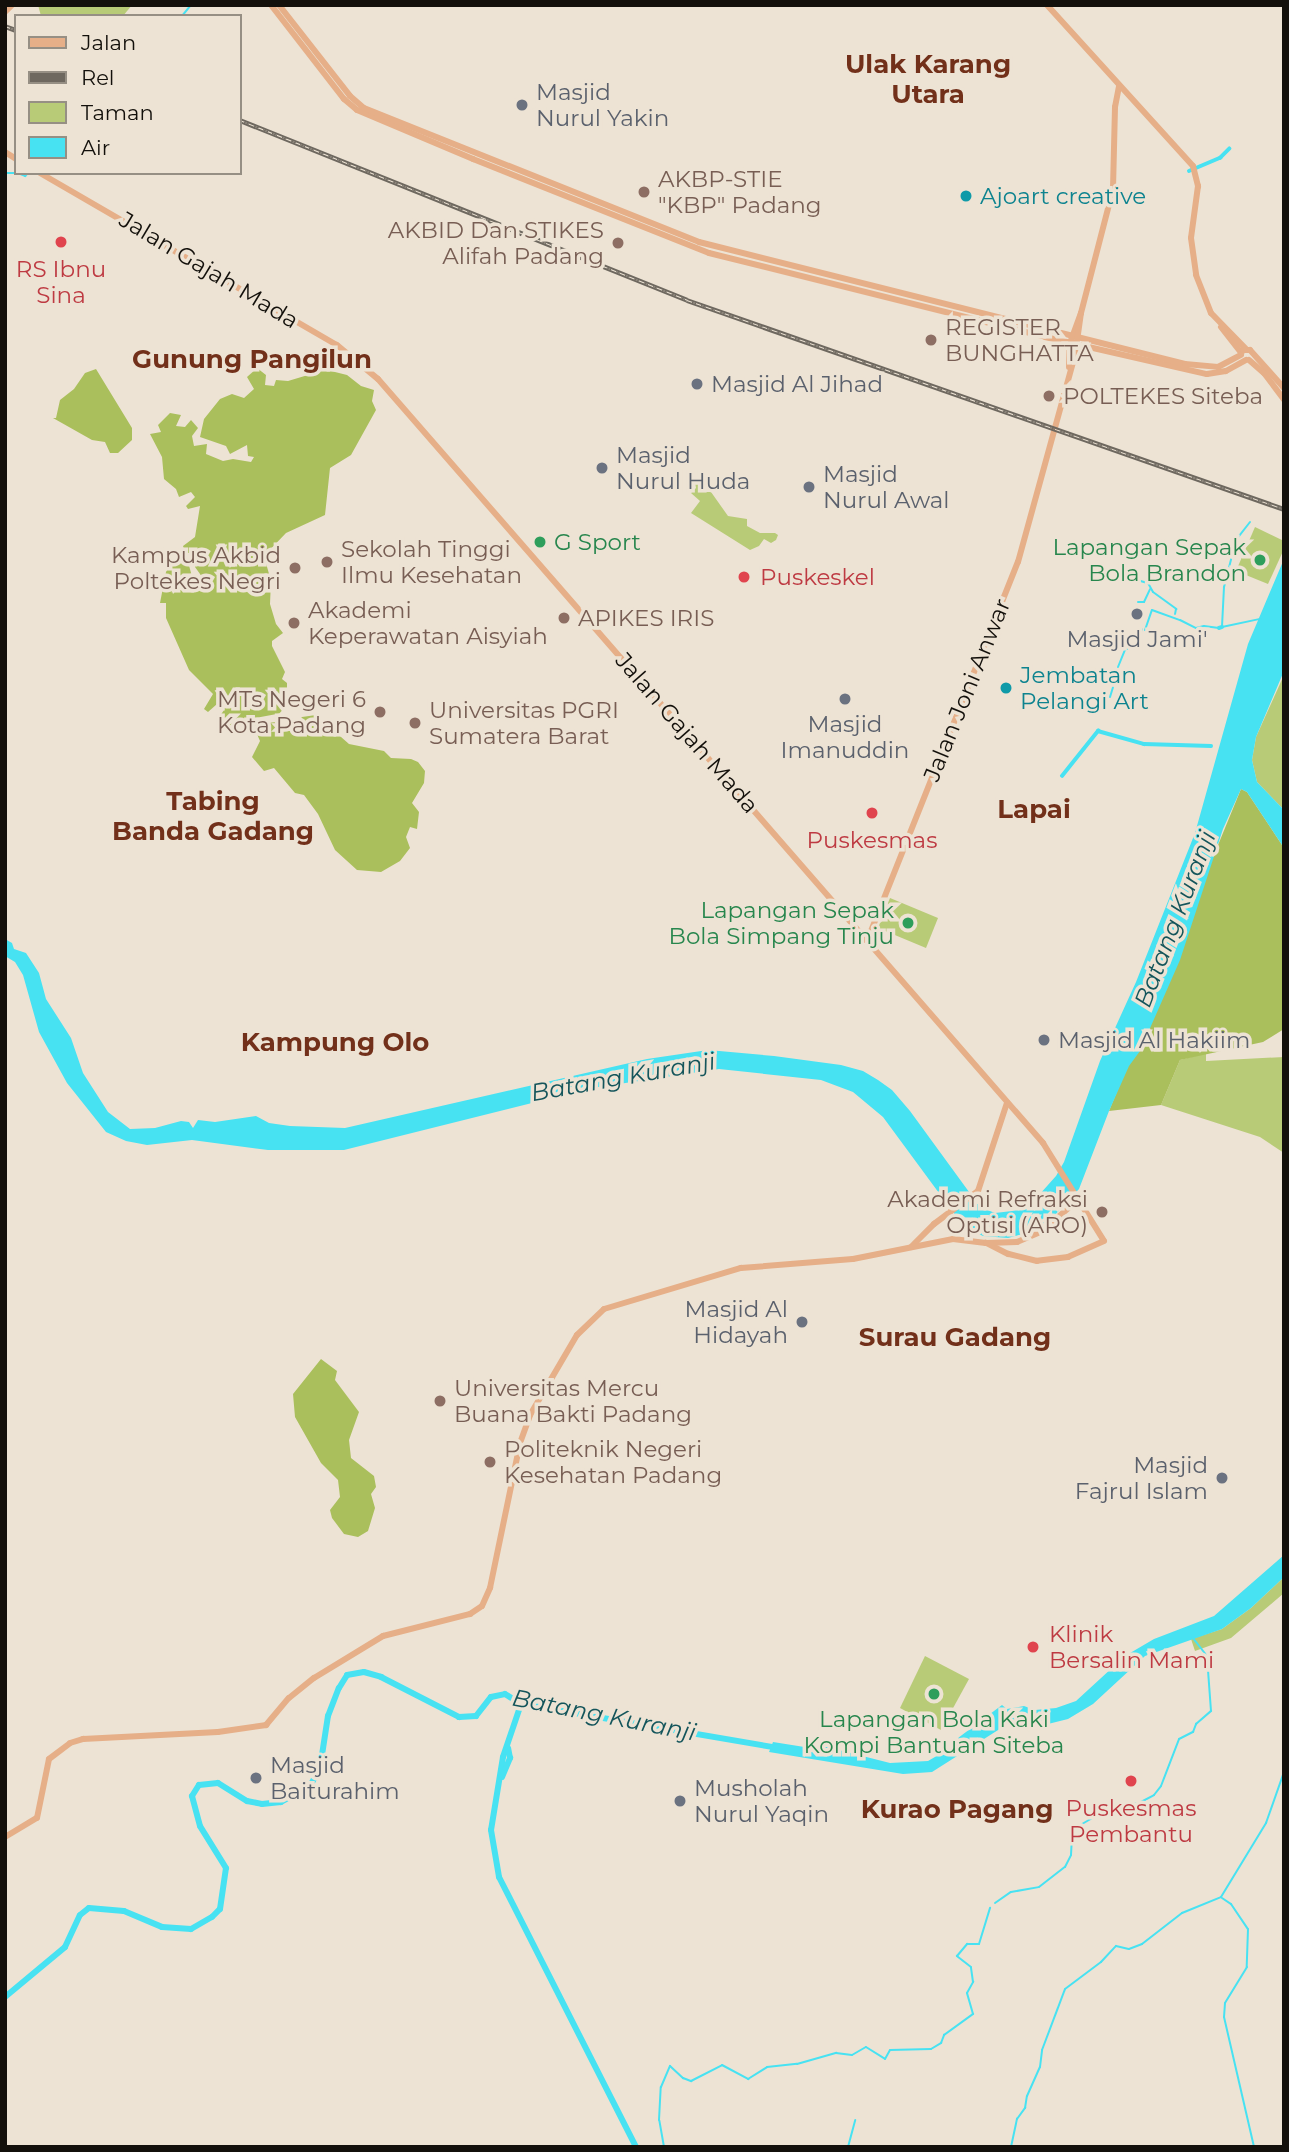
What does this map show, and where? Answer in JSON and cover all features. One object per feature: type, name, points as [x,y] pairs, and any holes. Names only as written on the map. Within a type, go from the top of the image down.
[{"type":"main road","points":[[6,8],[12,5]]},
{"type":"main road","points":[[271,5],[297,33]]},
{"type":"main road","points":[[279,5],[344,99],[357,110],[712,247],[965,316],[1191,365],[1218,367],[1246,355]]},
{"type":"main road","points":[[1046,5],[1194,169],[1198,195],[1192,256],[1205,302],[1220,325],[1264,373],[1284,400]]},
{"type":"main road","name":"Jalan Joni Anwar","points":[[867,941],[1018,562],[1113,189],[1115,107],[1119,86]]},
{"type":"main road","points":[[1115,107],[1129,95]]},
{"type":"main road","name":"Jalan Gajah Mada","points":[[43,175],[337,345],[371,372],[1007,1103],[1057,1163],[1104,1241],[1055,1260],[1032,1260],[1001,1247]]},
{"type":"main road","points":[[848,284],[1075,340]]},
{"type":"main road","points":[[1246,355],[1284,388]]},
{"type":"main road","points":[[910,1249],[947,1214],[972,1196],[982,1182],[1007,1103]]},
{"type":"main road","points":[[5,1837],[37,1818],[49,1759],[70,1743],[83,1739],[197,1733],[266,1724],[289,1698],[311,1681],[383,1636],[470,1614],[482,1606],[494,1572],[526,1424],[577,1335],[598,1313],[616,1304],[736,1269],[814,1264],[957,1239],[1001,1247],[1041,1232],[1079,1196]]},
{"type":"green space","points":[[38,5],[132,5],[125,14],[40,14]]},
{"type":"green space","points":[[257,368],[266,375],[265,385],[274,386],[276,380],[288,381],[318,372],[319,368],[347,375],[361,386],[374,390],[372,401],[376,410],[351,455],[330,468],[325,515],[286,533],[264,556],[271,581],[270,604],[276,624],[283,633],[272,641],[272,646],[285,672],[282,679],[287,683],[287,691],[281,703],[282,713],[250,719],[230,730],[218,719],[224,710],[217,704],[208,712],[204,709],[213,694],[189,670],[166,618],[166,603],[160,603],[166,572],[172,561],[178,564],[187,558],[194,584],[205,581],[195,567],[196,555],[185,552],[183,546],[195,537],[200,506],[188,509],[186,506],[195,497],[191,492],[179,497],[176,489],[164,479],[162,457],[150,434],[161,432],[158,425],[170,413],[181,415],[176,426],[185,427],[191,420],[198,428],[192,436],[194,446],[207,444],[206,454],[223,461],[233,459],[251,462],[254,457],[248,456],[247,445],[230,454],[226,446],[200,437],[204,419],[220,399],[232,394],[244,398],[254,389],[247,377]]},
{"type":"green space","points":[[96,369],[132,428],[132,440],[118,453],[110,453],[105,442],[92,440],[53,418],[56,418],[60,400],[74,389],[85,373]]},
{"type":"green space","points":[[695,482],[705,488],[704,492],[711,492],[728,516],[747,519],[747,526],[760,533],[775,533],[778,535],[776,540],[771,543],[764,539],[759,546],[750,550],[691,513],[700,501],[691,493],[696,488]]},
{"type":"green space","name":"Lapangan Sepak Bola Brandon","points":[[1255,527],[1284,541],[1284,549],[1268,584],[1236,571]]},
{"type":"green space","points":[[1284,675],[1284,810],[1257,782],[1252,760],[1256,737]]},
{"type":"green space","points":[[316,715],[349,744],[384,751],[391,758],[411,759],[418,762],[425,771],[424,783],[412,803],[419,812],[417,829],[410,827],[406,837],[410,848],[400,861],[381,872],[357,870],[335,850],[318,814],[304,795],[295,793],[274,768],[264,771],[252,757],[260,741],[253,725],[276,722],[283,731],[290,731],[302,717]]},
{"type":"green space","points":[[1241,789],[1247,792],[1284,848],[1284,1029],[1263,1042],[1180,1060],[1161,1105],[1109,1111]]},
{"type":"green space","name":"Lapangan Sepak Bola Simpang Tinju","points":[[890,898],[938,918],[926,948],[878,928]]},
{"type":"green space","points":[[1206,1053],[1206,1061],[1284,1057],[1284,1153],[1260,1137],[1161,1105],[1180,1060]]},
{"type":"green space","points":[[321,1359],[337,1371],[335,1380],[359,1412],[349,1440],[351,1458],[374,1476],[376,1487],[371,1494],[375,1508],[368,1531],[358,1537],[344,1534],[332,1518],[330,1510],[340,1497],[338,1480],[321,1463],[295,1417],[293,1394]]},
{"type":"green space","points":[[1284,1577],[1284,1593],[1231,1638],[1195,1651],[1191,1639],[1222,1629],[1251,1608]]},
{"type":"green space","name":"Lapangan Bola Kaki Kompi Bantuan Siteba","points":[[925,1656],[969,1679],[941,1730],[900,1708]]},
{"type":"water","points":[[1284,559],[1284,671],[1256,737],[1252,760],[1257,782],[1284,810],[1284,848],[1247,792],[1241,789],[1223,829],[1180,960],[1140,1051],[1129,1066],[1109,1111],[1079,1189],[1054,1216],[1034,1231],[1008,1238],[983,1236],[964,1227],[883,1117],[853,1092],[821,1080],[719,1069],[592,1088],[344,1150],[268,1150],[192,1140],[147,1145],[126,1141],[106,1132],[67,1083],[39,1032],[23,975],[15,962],[5,956],[5,939],[12,943],[14,949],[26,953],[39,973],[46,999],[71,1038],[83,1073],[108,1112],[130,1129],[155,1128],[181,1121],[189,1122],[193,1128],[198,1120],[215,1122],[256,1116],[269,1123],[290,1126],[345,1128],[647,1059],[708,1050],[841,1065],[863,1071],[892,1090],[980,1207],[995,1213],[1025,1207],[1056,1176],[1064,1162],[1100,1061],[1136,982],[1195,833],[1248,644]]},
{"type":"water","points":[[1284,1555],[1284,1577],[1251,1608],[1222,1629],[1145,1656],[1093,1704],[1068,1719],[1044,1725],[1023,1717],[1017,1718],[932,1772],[903,1774],[769,1752],[773,1742],[817,1749],[827,1747],[890,1763],[928,1761],[954,1746],[958,1738],[1002,1705],[1007,1709],[1024,1706],[1035,1710],[1056,1708],[1076,1701],[1125,1656],[1154,1639],[1214,1616]]},
{"type":"waterway","points":[[184,14],[191,5]]},
{"type":"waterway","points":[[1189,171],[1220,158],[1229,149]]},
{"type":"waterway","points":[[5,173],[14,173]]},
{"type":"waterway","points":[[1250,522],[1236,540],[1224,587],[1222,627],[1260,619]]},
{"type":"waterway","points":[[1126,572],[1130,578],[1148,583],[1153,592],[1176,609],[1175,614]]},
{"type":"waterway","points":[[1138,602],[1144,602],[1150,589]]},
{"type":"waterway","points":[[1145,630],[1152,610],[1179,620]]},
{"type":"waterway","points":[[1180,620],[1196,628],[1219,628]]},
{"type":"waterway","points":[[1118,667],[1125,650],[1136,644],[1142,629]]},
{"type":"waterway","points":[[1114,683],[1117,671]]},
{"type":"waterway","points":[[1110,697],[1113,687]]},
{"type":"waterway","points":[[1062,776],[1098,731],[1144,744],[1211,746]]},
{"type":"waterway","points":[[995,1903],[1011,1892],[1039,1887],[1065,1867],[1071,1855],[1072,1834],[1082,1824],[1108,1809],[1139,1803],[1154,1795],[1161,1786],[1179,1739],[1193,1732],[1196,1724],[1211,1711],[1207,1656],[1192,1637]]},
{"type":"waterway","name":"Batang Kuranji","points":[[5,1997],[65,1947],[80,1915],[89,1908],[124,1911],[162,1927],[191,1929],[212,1917],[220,1909],[226,1868],[200,1826],[192,1796],[199,1785],[218,1783],[247,1801],[262,1804],[281,1802],[310,1786],[320,1768],[328,1716],[347,1675],[364,1672],[381,1677],[459,1717],[476,1716],[491,1697],[505,1694],[521,1704],[779,1748]]},
{"type":"waterway","points":[[521,1704],[503,1757],[491,1830],[499,1877],[636,2147]]},
{"type":"waterway","points":[[502,1777],[510,1758],[508,1748]]},
{"type":"waterway","points":[[1011,2147],[1017,2119],[1025,2108],[1027,2096],[1040,2067],[1042,2050],[1065,1989],[1101,1962],[1116,1946],[1129,1949],[1142,1944],[1182,1913],[1221,1897],[1266,1823],[1284,1772]]},
{"type":"waterway","points":[[1222,1898],[1231,1904],[1248,1929],[1247,1967],[1225,2003],[1224,2017],[1254,2147]]},
{"type":"waterway","points":[[664,2147],[659,2120],[661,2087],[670,2066],[683,2078],[691,2081],[722,2065],[748,2079],[767,2067],[797,2064],[836,2053],[852,2055],[866,2047],[885,2059],[890,2050],[931,2049],[941,2043],[944,2035],[973,2014],[967,1993],[973,1982],[971,1967],[957,1956],[967,1944],[979,1944],[990,1908]]},
{"type":"waterway","points":[[848,2147],[855,2120]]},
{"type":"railway","points":[[5,26],[14,29]]},
{"type":"railway","points":[[242,121],[687,300],[1284,509]]},
{"type":"place","name":"Masjid Nurul Yakin","points":[[522,105]]},
{"type":"place","name":"AKBP-STIE \"KBP\" Padang","points":[[644,192]]},
{"type":"place","name":"Ajoart creative","points":[[966,196]]},
{"type":"place","name":"RS Ibnu Sina","points":[[61,242]]},
{"type":"place","name":"AKBID Dan STIKES Alifah Padang","points":[[618,243]]},
{"type":"place","name":"REGISTER BUNGHATTA","points":[[931,340]]},
{"type":"place","name":"Masjid Al Jihad","points":[[697,384]]},
{"type":"place","name":"POLTEKES Siteba","points":[[1049,396]]},
{"type":"place","name":"Masjid Nurul Huda","points":[[602,468]]},
{"type":"place","name":"Masjid Nurul Awal","points":[[809,487]]},
{"type":"place","name":"G Sport","points":[[540,542]]},
{"type":"place","name":"Lapangan Sepak Bola Brandon","points":[[1260,560]]},
{"type":"place","name":"Sekolah Tinggi Ilmu Kesehatan","points":[[327,562]]},
{"type":"place","name":"Kampus Akbid Poltekes Negri","points":[[295,568]]},
{"type":"place","name":"Puskeskel","points":[[744,577]]},
{"type":"place","name":"Masjid Jami'","points":[[1137,614]]},
{"type":"place","name":"APIKES IRIS","points":[[564,618]]},
{"type":"place","name":"Akademi Keperawatan Aisyiah","points":[[294,623]]},
{"type":"place","name":"Jembatan Pelangi Art","points":[[1006,688]]},
{"type":"place","name":"Masjid Imanuddin","points":[[845,699]]},
{"type":"place","name":"MTs Negeri 6 Kota Padang","points":[[380,712]]},
{"type":"place","name":"Universitas PGRI Sumatera Barat","points":[[415,723]]},
{"type":"place","name":"Puskesmas","points":[[872,813]]},
{"type":"place","name":"Lapangan Sepak Bola Simpang Tinju","points":[[908,923]]},
{"type":"place","name":"Masjid Al Hakiim","points":[[1044,1040]]},
{"type":"place","name":"Akademi Refraksi Optisi (ARO)","points":[[1102,1212]]},
{"type":"place","name":"Masjid Al Hidayah","points":[[802,1322]]},
{"type":"place","name":"Universitas Mercu Buana Bakti Padang","points":[[440,1401]]},
{"type":"place","name":"Politeknik Negeri Kesehatan Padang","points":[[490,1462]]},
{"type":"place","name":"Masjid Fajrul Islam","points":[[1222,1478]]},
{"type":"place","name":"Klinik Bersalin Mami","points":[[1033,1647]]},
{"type":"place","name":"Lapangan Bola Kaki Kompi Bantuan Siteba","points":[[934,1694]]},
{"type":"place","name":"Masjid Baiturahim","points":[[256,1778]]},
{"type":"place","name":"Puskesmas Pembantu","points":[[1131,1781]]},
{"type":"place","name":"Musholah Nurul Yaqin","points":[[680,1801]]},
{"type":"district","name":"Ulak Karang Utara","points":[[928,80]]},
{"type":"district","name":"Gunung Pangilun","points":[[252,360]]},
{"type":"district","name":"Lapai","points":[[1034,810]]},
{"type":"district","name":"Tabing Banda Gadang","points":[[213,817]]},
{"type":"district","name":"Kampung Olo","points":[[335,1043]]},
{"type":"district","name":"Surau Gadang","points":[[955,1338]]},
{"type":"district","name":"Kurao Pagang","points":[[957,1810]]}]
